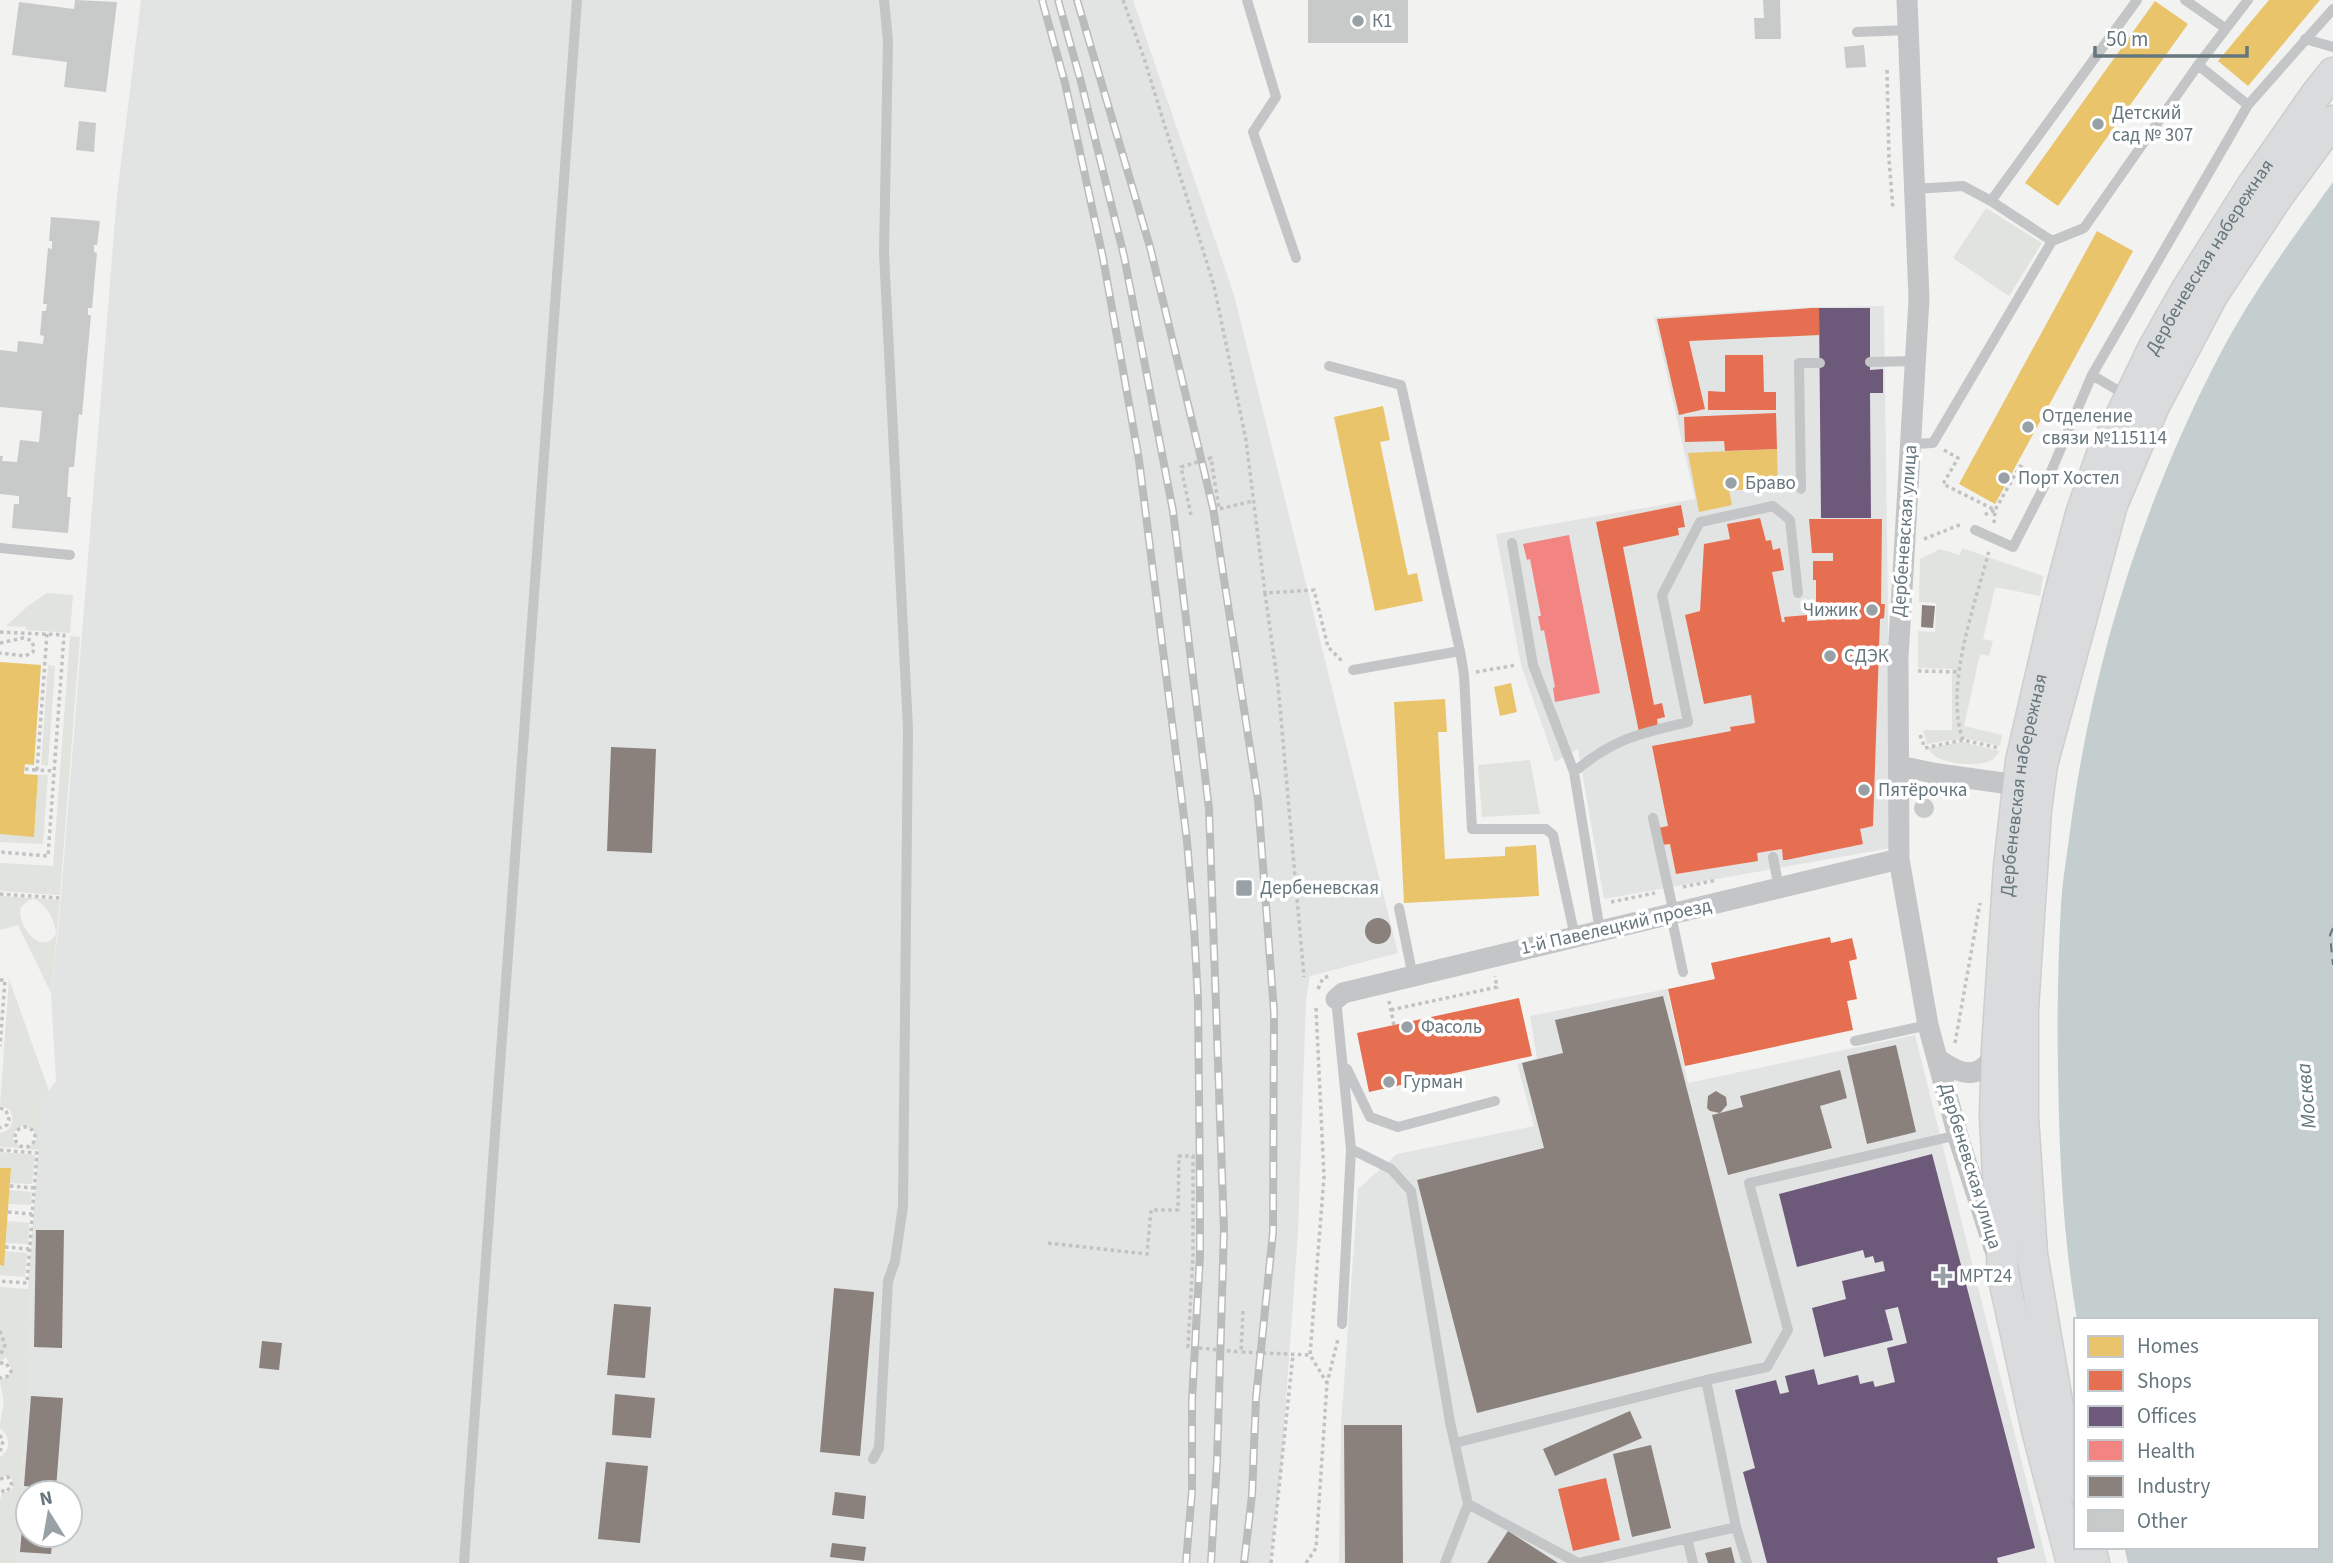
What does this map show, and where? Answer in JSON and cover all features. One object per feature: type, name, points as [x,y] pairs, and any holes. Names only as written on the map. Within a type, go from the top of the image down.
[{"type":"main road","name":"Дербеневская набережная","points":[[2074,1478],[2060,1419],[2032,1254],[2023,1117],[2029,719],[2081,514],[2101,457],[2129,397],[2153,349],[2217,239],[2302,114],[2333,74]]},
{"type":"main road","name":"Дербеневская набережная","points":[[2072,1563],[2037,1430],[2003,1275],[1995,1116],[1983,1076],[1997,1048],[2003,939],[2027,786],[2045,753],[2112,505],[2154,406],[2211,296],[2278,196],[2333,121]]},
{"type":"street","name":"Дербеневская улица","points":[[1907,0],[1919,299],[1898,658],[1899,859],[1928,1025],[1958,1135],[2003,1275]]},
{"type":"street","points":[[1899,766],[1938,775],[2027,786]]},
{"type":"street","name":"1-й Павелецкий проезд","points":[[1336,999],[1343,993],[1899,859]]},
{"type":"street","name":"Дербеневская улица","points":[[1937,1058],[1957,1072],[1983,1076]]},
{"type":"street","points":[[1949,1103],[1962,1089],[1983,1076],[2016,1098],[2023,1117]]},
{"type":"lane","points":[[464,1563],[577,0]]},
{"type":"lane","points":[[873,1459],[879,1448],[888,1281],[895,1261],[903,1206],[908,729],[884,253],[888,41],[884,0]]},
{"type":"lane","points":[[1247,0],[1276,97],[1252,132],[1296,258]]},
{"type":"lane","points":[[1991,201],[2137,0]]},
{"type":"lane","points":[[2186,0],[2225,28]]},
{"type":"lane","points":[[1911,444],[1933,443],[2052,241],[2084,228],[2198,65],[2248,0]]},
{"type":"lane","points":[[1975,530],[2013,547],[2047,481],[2092,375],[2248,106],[2333,9]]},
{"type":"lane","points":[[1857,32],[1908,30]]},
{"type":"lane","points":[[2305,39],[2333,47]]},
{"type":"lane","points":[[2198,65],[2248,106]]},
{"type":"lane","points":[[1914,190],[1963,186],[2052,241]]},
{"type":"lane","points":[[1870,362],[1916,361]]},
{"type":"lane","points":[[1801,489],[1799,363],[1820,363]]},
{"type":"lane","points":[[1329,366],[1401,385],[1464,675],[1472,829],[1546,829],[1553,835],[1575,937]]},
{"type":"lane","points":[[2092,375],[2129,397]]},
{"type":"lane","points":[[1574,772],[1595,754],[1636,734],[1688,722],[1662,595],[1700,523],[1773,506],[1790,520],[1798,593]]},
{"type":"lane","points":[[1512,544],[1533,665],[1574,772],[1600,931]]},
{"type":"lane","points":[[0,548],[70,555]]},
{"type":"lane","points":[[1353,670],[1460,651]]},
{"type":"lane","points":[[1653,818],[1683,972]]},
{"type":"lane","points":[[1773,857],[1779,889]]},
{"type":"lane","points":[[1399,908],[1413,977]]},
{"type":"lane","points":[[1336,999],[1351,1149],[1342,1324]]},
{"type":"lane","points":[[1855,1041],[1928,1025]]},
{"type":"lane","points":[[1343,1061],[1370,1117],[1398,1127],[1494,1101]]},
{"type":"lane","points":[[1455,1443],[1767,1367],[1788,1330],[1749,1183],[1958,1135]]},
{"type":"lane","points":[[1351,1149],[1391,1169],[1411,1192],[1450,1422],[1468,1504],[1446,1563]]},
{"type":"lane","points":[[1706,1380],[1736,1527],[1747,1563]]},
{"type":"lane","points":[[1468,1504],[1577,1563],[1600,1560],[1736,1527]]},
{"type":"lane","points":[[1687,1538],[1693,1563]]},
{"type":"path","points":[[1123,0],[1144,58],[1214,286],[1246,440],[1278,685],[1304,977]]},
{"type":"path","points":[[1887,69],[1893,210]]},
{"type":"path","points":[[1191,515],[1181,467],[1211,458],[1219,509],[1254,501]]},
{"type":"path","points":[[1963,740],[1957,724],[1958,672],[1992,538],[1996,510],[2020,466],[2047,481]]},
{"type":"path","points":[[1265,593],[1314,590],[1328,647],[1353,670]]},
{"type":"path","points":[[0,632],[64,635],[48,856],[0,852]]},
{"type":"path","points":[[37,770],[47,634]]},
{"type":"path","points":[[0,643],[23,638],[31,640],[34,647],[33,652],[25,656],[0,653]]},
{"type":"path","points":[[1464,675],[1533,665]]},
{"type":"path","points":[[1913,670],[1958,672]]},
{"type":"path","points":[[1925,748],[1963,740],[2005,749]]},
{"type":"path","points":[[24,769],[54,771]]},
{"type":"path","points":[[1595,906],[1722,878]]},
{"type":"path","points":[[0,894],[60,898]]},
{"type":"path","points":[[1955,1043],[1981,897]]},
{"type":"path","points":[[0,980],[5,981],[0,1046]]},
{"type":"path","points":[[0,1108],[6,1110],[9,1120],[7,1125],[0,1128]]},
{"type":"path","points":[[0,1150],[24,1149],[31,1144],[34,1135],[32,1130],[23,1127],[18,1130],[15,1139],[24,1149],[37,1153],[27,1283],[0,1281]]},
{"type":"path","points":[[1048,1243],[1147,1254],[1151,1210],[1178,1210],[1179,1156],[1193,1156],[1193,1256],[1188,1347],[1310,1355],[1327,1383]]},
{"type":"path","points":[[10,1186],[34,1188]]},
{"type":"path","points":[[8,1212],[32,1214]]},
{"type":"path","points":[[5,1247],[29,1249]]},
{"type":"path","points":[[1241,1352],[1243,1311]]},
{"type":"path","points":[[1306,1563],[1316,1548],[1327,1383],[1342,1324]]},
{"type":"path","points":[[0,1331],[5,1345],[0,1356]]},
{"type":"path","points":[[1271,1563],[1293,1355]]},
{"type":"path","points":[[0,1363],[6,1363],[11,1371],[9,1376],[0,1378]]},
{"type":"path","points":[[0,1435],[3,1441],[0,1452]]},
{"type":"path","points":[[0,1479],[8,1477],[12,1485],[6,1492],[0,1490]]},
{"type":"shaded area","points":[[141,0],[1133,0],[1234,295],[1398,953],[1310,976],[1306,1000],[1298,1232],[1281,1471],[1270,1563],[17,1563],[18,1549],[84,1549],[84,1479],[22,1479],[30,1361],[28,1289],[42,1100],[56,1081],[51,993],[117,195]]},
{"type":"shaded area","points":[[1986,208],[2042,243],[2009,296],[1953,258]]},
{"type":"shaded area","points":[[1884,306],[1891,848],[1604,899],[1578,749],[1555,762],[1521,665],[1496,534],[1695,499],[1654,317],[1812,307]]},
{"type":"shaded area","points":[[1962,548],[2043,576],[2040,596],[1995,587],[1983,639],[1993,641],[1989,656],[1980,654],[1964,726],[2002,735],[2000,746],[1965,738],[1927,744],[1923,730],[1952,730],[1952,669],[1918,668],[1918,631],[1935,632],[1936,603],[1919,602],[1920,559],[1940,549],[1960,555]]},
{"type":"shaded area","points":[[47,593],[73,595],[70,633],[6,626],[28,606]]},
{"type":"shaded area","points":[[70,636],[80,637],[60,895],[0,891],[0,863],[53,866]]},
{"type":"shaded area","points":[[48,665],[55,666],[48,766],[41,765]]},
{"type":"shaded area","points":[[1962,742],[2000,751],[1989,761],[1964,764],[1938,758],[1928,748]]},
{"type":"shaded area","points":[[1530,760],[1540,814],[1482,817],[1478,765]]},
{"type":"shaded area","points":[[38,775],[48,775],[43,844],[0,842],[0,834],[34,836]]},
{"type":"shaded area","points":[[0,896],[60,900],[51,993],[18,925],[0,930]],"holes":[[[34,899],[50,914],[56,929],[56,934],[50,940],[37,941],[22,922],[21,907]]]},
{"type":"shaded area","points":[[9,979],[49,1091],[42,1100],[39,1150],[27,1149],[36,1140],[33,1129],[22,1126],[13,1133],[13,1140],[21,1148],[0,1147],[0,1133],[10,1128],[12,1122],[10,1110],[0,1105]]},
{"type":"shaded area","points":[[1667,989],[1688,1083],[1915,1035],[2047,1563],[1339,1563],[1341,1425],[1358,1189],[1397,1154],[1534,1126],[1517,1064],[1537,1058],[1530,1016]]},
{"type":"shaded area","points":[[0,1152],[35,1155],[32,1184],[10,1183],[11,1169],[0,1168]]},
{"type":"shaded area","points":[[9,1190],[32,1192],[31,1205],[9,1204]]},
{"type":"shaded area","points":[[7,1221],[29,1223],[28,1244],[6,1243]]},
{"type":"shaded area","points":[[5,1251],[27,1253],[25,1277],[0,1275]]},
{"type":"shaded area","points":[[0,1287],[28,1289],[30,1361],[22,1479],[14,1479],[14,1549],[18,1549],[17,1563],[0,1563],[0,1500],[2,1493],[11,1491],[13,1481],[9,1476],[0,1477],[0,1457],[8,1443],[0,1428],[3,1401],[0,1379],[8,1377],[12,1370],[6,1357],[0,1362]]},
{"type":"water","name":"Москва","points":[[2333,182],[2333,1563],[2128,1563],[2124,1549],[2319,1549],[2319,1318],[2077,1318],[2068,1257],[2059,1100],[2059,946],[2064,872],[2078,776],[2105,653],[2142,532],[2190,415],[2230,335],[2287,246]]},
{"type":"building: Homes","points":[[2269,0],[2320,0],[2248,86],[2218,61]]},
{"type":"building: Homes","points":[[2155,1],[2188,24],[2058,206],[2025,183]]},
{"type":"building: Homes","points":[[2097,231],[2133,251],[1995,504],[1959,484]]},
{"type":"building: Homes","points":[[1383,406],[1390,440],[1380,442],[1408,575],[1417,573],[1423,601],[1375,611],[1334,417]]},
{"type":"building: Homes","points":[[1777,449],[1778,489],[1729,490],[1732,505],[1699,512],[1688,453]]},
{"type":"building: Homes","points":[[0,662],[41,665],[34,765],[25,764],[24,774],[38,775],[34,837],[0,834]]},
{"type":"building: Homes","points":[[1511,683],[1517,712],[1500,716],[1494,687]]},
{"type":"building: Homes","points":[[1445,699],[1447,732],[1438,732],[1445,859],[1505,856],[1505,847],[1536,845],[1539,896],[1404,903],[1394,702]]},
{"type":"building: Homes","points":[[0,1168],[11,1168],[4,1266],[0,1265]]},
{"type":"building: Shops","points":[[1819,308],[1819,335],[1689,341],[1705,409],[1679,415],[1657,319]]},
{"type":"building: Shops","points":[[1725,355],[1763,355],[1764,392],[1776,392],[1776,410],[1708,410],[1708,391],[1725,392]]},
{"type":"building: Shops","points":[[1776,413],[1777,449],[1725,451],[1724,441],[1685,442],[1684,417]]},
{"type":"building: Shops","points":[[1681,505],[1685,527],[1678,528],[1679,535],[1623,547],[1654,705],[1662,703],[1665,717],[1657,719],[1658,728],[1639,732],[1596,522]]},
{"type":"building: Shops","points":[[1760,518],[1766,541],[1771,540],[1773,550],[1780,548],[1784,570],[1772,572],[1782,622],[1785,622],[1784,617],[1807,615],[1807,621],[1827,620],[1828,606],[1816,602],[1813,561],[1833,561],[1833,553],[1812,553],[1809,519],[1882,519],[1881,604],[1885,604],[1884,618],[1880,619],[1873,826],[1860,829],[1863,844],[1786,860],[1783,860],[1782,849],[1757,853],[1758,861],[1676,874],[1670,844],[1661,845],[1658,828],[1668,826],[1652,746],[1731,731],[1730,727],[1755,723],[1751,695],[1704,704],[1685,615],[1700,611],[1704,544],[1730,539],[1727,524]]},
{"type":"building: Shops","points":[[1830,937],[1831,943],[1852,938],[1857,959],[1849,961],[1857,999],[1847,1001],[1853,1030],[1685,1066],[1668,989],[1715,979],[1711,963]]},
{"type":"building: Shops","points":[[1519,998],[1532,1056],[1369,1092],[1357,1033]]},
{"type":"building: Shops","points":[[1606,1478],[1620,1540],[1573,1551],[1558,1489]]},
{"type":"building: Offices","points":[[1819,308],[1870,308],[1870,370],[1883,369],[1883,393],[1870,393],[1871,518],[1821,518]]},
{"type":"building: Offices","points":[[1932,1154],[2035,1548],[1997,1558],[1998,1563],[1767,1563],[1743,1472],[1755,1468],[1735,1390],[1776,1380],[1780,1394],[1789,1392],[1785,1376],[1814,1369],[1818,1385],[1858,1375],[1860,1384],[1873,1381],[1875,1387],[1895,1382],[1887,1348],[1907,1343],[1898,1307],[1885,1310],[1893,1340],[1824,1357],[1812,1308],[1846,1299],[1842,1281],[1885,1271],[1883,1261],[1875,1263],[1873,1256],[1865,1258],[1863,1250],[1797,1267],[1779,1194]]},
{"type":"building: Health","points":[[1569,535],[1600,693],[1555,702],[1555,687],[1544,630],[1541,631],[1538,616],[1541,616],[1530,559],[1527,560],[1523,544]]},
{"type":"building: Industry","points":[[1922,605],[1935,606],[1933,628],[1921,627]]},
{"type":"building: Industry","points":[[611,747],[656,749],[652,853],[607,851]]},
{"type":"building: Industry","points":[[1378,918],[1387,922],[1391,931],[1387,940],[1378,944],[1369,940],[1365,931],[1369,922]]},
{"type":"building: Industry","points":[[1663,996],[1752,1343],[1477,1413],[1417,1180],[1544,1148],[1522,1063],[1563,1053],[1555,1020]]},
{"type":"building: Industry","points":[[1896,1045],[1916,1132],[1867,1144],[1847,1056]]},
{"type":"building: Industry","points":[[1840,1070],[1847,1098],[1820,1106],[1832,1148],[1728,1175],[1712,1115],[1743,1107],[1740,1096]]},
{"type":"building: Industry","points":[[1716,1091],[1726,1097],[1727,1105],[1720,1113],[1707,1108],[1708,1096]]},
{"type":"building: Industry","points":[[36,1230],[64,1230],[62,1348],[34,1347]]},
{"type":"building: Industry","points":[[834,1288],[874,1292],[860,1456],[820,1452]]},
{"type":"building: Industry","points":[[614,1304],[651,1307],[645,1378],[607,1375]]},
{"type":"building: Industry","points":[[262,1341],[282,1343],[279,1370],[259,1368]]},
{"type":"building: Industry","points":[[615,1394],[655,1398],[651,1438],[612,1435]]},
{"type":"building: Industry","points":[[31,1396],[63,1398],[57,1479],[25,1479]]},
{"type":"building: Industry","points":[[1630,1411],[1642,1438],[1555,1476],[1543,1449]]},
{"type":"building: Industry","points":[[1344,1425],[1402,1425],[1403,1563],[1345,1563]]},
{"type":"building: Industry","points":[[1651,1445],[1671,1528],[1632,1537],[1613,1454]]},
{"type":"building: Industry","points":[[606,1462],[648,1466],[640,1543],[598,1539]]},
{"type":"building: Industry","points":[[835,1492],[866,1496],[864,1519],[832,1515]]},
{"type":"building: Industry","points":[[1508,1531],[1558,1563],[1487,1563]]},
{"type":"building: Industry","points":[[832,1543],[866,1547],[864,1561],[830,1557]]},
{"type":"building: Industry","points":[[1731,1547],[1735,1563],[1708,1563],[1705,1553]]},
{"type":"building: Industry","points":[[20,1549],[52,1549],[51,1554],[20,1552]]},
{"type":"building: Other","points":[[75,0],[117,2],[106,92],[64,87],[67,62],[12,55],[19,2],[74,9]]},
{"type":"building: Other","name":"К1","points":[[1308,0],[1408,0],[1408,43],[1308,43]]},
{"type":"building: Other","points":[[1763,0],[1780,0],[1781,39],[1755,39],[1754,18],[1764,18]]},
{"type":"building: Other","points":[[1864,45],[1866,67],[1846,68],[1844,47]]},
{"type":"building: Other","points":[[79,121],[96,123],[94,152],[76,150]]},
{"type":"building: Other","points":[[51,217],[100,221],[97,245],[94,245],[94,252],[97,253],[92,308],[88,308],[88,315],[91,315],[82,415],[79,414],[74,467],[69,467],[67,497],[71,497],[68,533],[12,528],[14,504],[19,504],[19,496],[0,494],[0,456],[3,456],[2,461],[17,462],[20,440],[39,442],[42,411],[0,407],[0,350],[17,352],[18,341],[43,344],[44,336],[40,335],[42,311],[46,311],[47,304],[43,304],[48,248],[52,249],[52,241],[49,241]]},
{"type":"building: Other","points":[[1924,798],[1931,801],[1934,808],[1931,815],[1924,818],[1917,815],[1914,808],[1917,801]]},
{"type":"ferry route","points":[[2333,928],[2330,935],[2333,965]]},
{"type":"railway","points":[[1042,0],[1065,83],[1103,258],[1139,460],[1187,841],[1198,1000],[1200,1256],[1192,1400],[1192,1491],[1186,1563]]},
{"type":"railway","points":[[1058,0],[1124,256],[1173,511],[1209,809],[1224,1230],[1211,1563]]},
{"type":"railway","points":[[1077,0],[1150,247],[1213,508],[1258,800],[1274,1012],[1273,1232],[1256,1398],[1252,1495],[1244,1563]]},
{"type":"place","name":"К1","points":[[1358,21]]},
{"type":"place","name":"Детский сад № 307","points":[[2098,124]]},
{"type":"place","name":"Отделение связи №115114","points":[[2028,427]]},
{"type":"place","name":"Порт Хостел","points":[[2004,478]]},
{"type":"place","name":"Браво","points":[[1731,483]]},
{"type":"place","name":"Чижик","points":[[1872,610]]},
{"type":"place","name":"СДЭК","points":[[1830,656]]},
{"type":"place","name":"Пятёрочка","points":[[1864,790]]},
{"type":"place","name":"Дербеневская","points":[[1244,888]]},
{"type":"place","name":"Фасоль","points":[[1407,1027]]},
{"type":"place","name":"Гурман","points":[[1389,1082]]},
{"type":"place","name":"МРТ24","points":[[1943,1276]]}]
